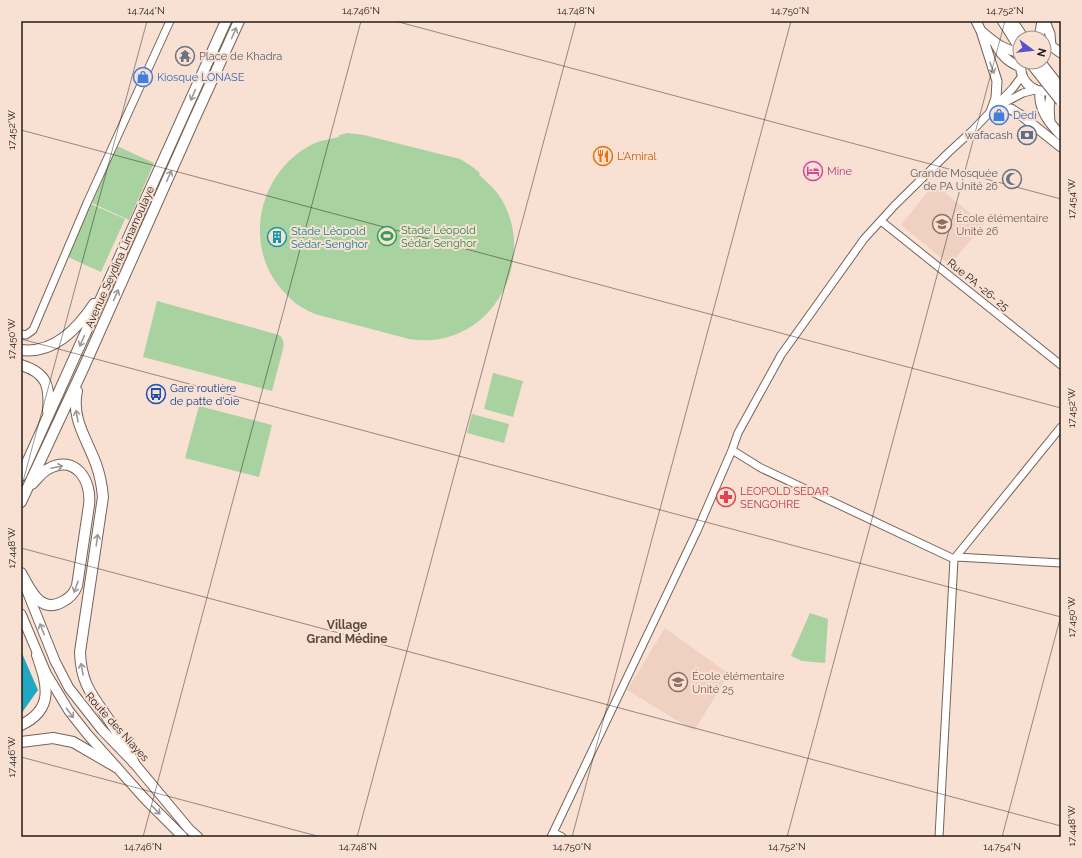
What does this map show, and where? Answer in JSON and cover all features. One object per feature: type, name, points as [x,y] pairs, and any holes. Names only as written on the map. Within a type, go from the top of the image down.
[{"type":"highway","name":"Avenue Seydina Limamoulaye","points":[[21,476],[226,21]]},
{"type":"highway","name":"Avenue Seydina Limamoulaye","points":[[21,502],[83,369],[239,21]]},
{"type":"highway","points":[[1003,21],[1012,35]]},
{"type":"highway","points":[[1012,21],[1018,30]]},
{"type":"highway","points":[[1026,70],[1061,101]]},
{"type":"highway","points":[[1046,70],[1059,87]]},
{"type":"highway","points":[[21,350],[38,350],[60,341],[80,323],[108,282]]},
{"type":"highway","points":[[21,365],[36,371],[44,378],[48,391],[47,418]]},
{"type":"highway","points":[[83,369],[75,400],[77,418],[79,428],[99,474],[102,497],[80,661],[83,677],[88,690],[111,722],[134,763]]},
{"type":"highway","points":[[21,574],[33,595],[43,603],[54,605],[59,604],[72,596],[77,586],[90,498],[87,482],[83,476],[74,468],[63,465],[48,469],[27,489]]},
{"type":"highway","points":[[21,725],[38,714],[45,699],[45,687],[37,654]]},
{"type":"highway","points":[[21,742],[53,738],[73,742],[116,766]]},
{"type":"main road","points":[[976,21],[981,31],[997,81],[996,98],[993,109],[1011,110],[1022,116],[1061,147]]},
{"type":"main road","points":[[1045,21],[1055,48]]},
{"type":"main road","points":[[981,31],[998,45],[1012,51]]},
{"type":"main road","points":[[994,42],[1001,54],[1012,62]]},
{"type":"main road","points":[[1024,70],[1027,84],[1037,90],[1045,91],[1059,87]]},
{"type":"main road","points":[[1050,122],[1049,104],[1059,87]]},
{"type":"main road","points":[[1037,90],[1041,108],[1061,136]]},
{"type":"main road","name":"Route des Niayes","points":[[21,574],[55,661],[69,688],[102,730],[134,763],[189,829],[198,837]]},
{"type":"main road","points":[[21,614],[37,654],[51,682],[69,711],[145,799],[182,837]]},
{"type":"street","points":[[21,334],[26,335],[33,330],[87,203],[170,21]]},
{"type":"street","points":[[562,837],[552,835],[694,538],[738,433],[781,355],[864,239],[1013,88],[1022,70]]},
{"type":"street","points":[[993,109],[1023,93],[1037,90]]},
{"type":"street","name":"Rue PA -26- 25","points":[[881,221],[1061,366]]},
{"type":"street","points":[[939,837],[955,558],[1061,427]]},
{"type":"street","points":[[732,450],[761,468],[955,558],[1061,563]]},
{"type":"shaded area","name":"École élémentaire Unité 26","points":[[934,184],[984,224],[950,265],[901,225]]},
{"type":"shaded area","name":"École élémentaire Unité 25","points":[[665,628],[729,674],[694,731],[627,690]]},
{"type":"green space","name":"Stade Léopold Sédar Senghor","points":[[348,133],[364,135],[460,159],[480,173],[479,175],[492,186],[498,194],[508,213],[513,234],[514,256],[509,277],[500,296],[487,313],[471,327],[440,339],[414,340],[315,314],[296,304],[283,291],[270,272],[262,252],[260,231],[262,210],[269,189],[280,171],[296,155],[315,143],[339,137],[339,135]]},
{"type":"green space","points":[[117,146],[154,163],[129,220],[92,203]]},
{"type":"green space","points":[[91,204],[125,219],[101,272],[68,257]]},
{"type":"green space","points":[[157,301],[279,335],[283,340],[283,347],[272,391],[143,357]]},
{"type":"green space","points":[[493,373],[523,381],[513,417],[484,409]]},
{"type":"green space","points":[[199,406],[272,425],[259,477],[185,458]]},
{"type":"green space","points":[[472,414],[509,424],[504,443],[467,433]]},
{"type":"green space","points":[[810,613],[828,619],[825,663],[802,661],[791,656]]},
{"type":"water","points":[[21,651],[38,690],[21,714]]},
{"type":"place","name":"Place de Khadra","points":[[185,56]]},
{"type":"place","name":"Kiosque LONASE","points":[[143,77]]},
{"type":"place","name":"Dedi","points":[[999,115]]},
{"type":"place","name":"wafacash","points":[[1027,135]]},
{"type":"place","name":"L'Amiral","points":[[603,156]]},
{"type":"place","name":"Mine","points":[[813,171]]},
{"type":"place","name":"Grande Mosquée de PA Unité 26","points":[[1012,179]]},
{"type":"place","name":"École élémentaire Unité 26","points":[[942,224]]},
{"type":"place","name":"Stade Léopold Sédar Senghor","points":[[387,236]]},
{"type":"place","name":"Stade Léopold Sédar-Senghor","points":[[277,237]]},
{"type":"place","name":"Gare routière de patte d'oie","points":[[156,394]]},
{"type":"place","name":"LEOPOLD SEDAR SENGOHRE","points":[[726,497]]},
{"type":"place","name":"École élémentaire Unité 25","points":[[678,682]]},
{"type":"district","name":"Village Grand Médine","points":[[347,632]]}]
